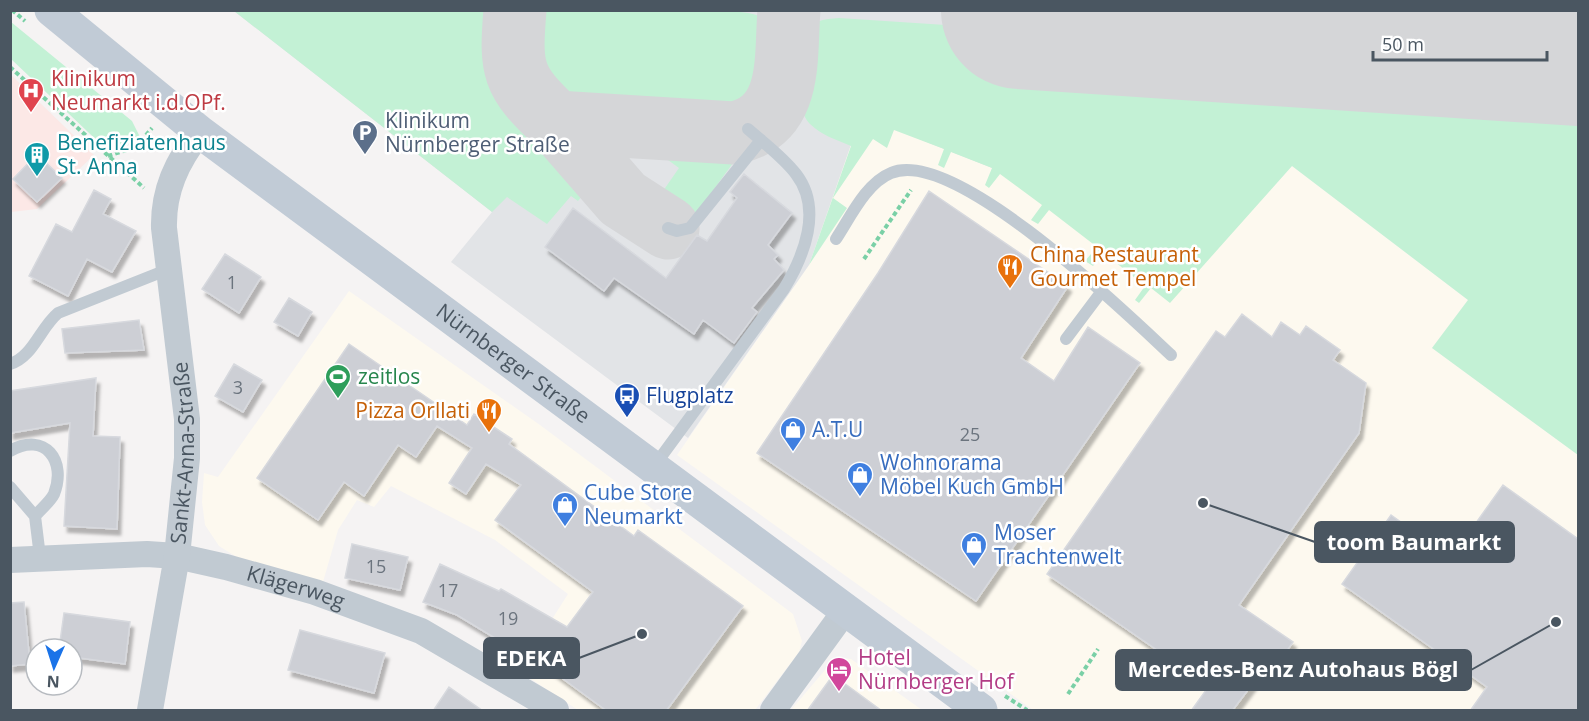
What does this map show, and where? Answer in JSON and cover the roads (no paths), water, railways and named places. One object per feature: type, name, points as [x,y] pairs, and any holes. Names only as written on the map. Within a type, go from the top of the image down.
[{"type":"main road","name":"Nürnberger Straße","points":[[51,10],[200,132],[981,711]]},
{"type":"street","name":"Sankt-Anna-Straße","points":[[150,711],[177,556],[187,458],[187,419],[164,228],[166,196],[176,169],[200,132]]},
{"type":"street","name":"Klägerweg","points":[[10,560],[120,554],[177,556],[315,592],[421,631],[556,711]]},
{"type":"street","points":[[773,711],[845,610]]},
{"type":"lane","points":[[652,469],[784,289],[798,267],[803,250],[809,225],[805,188],[797,175],[748,129]]},
{"type":"lane","points":[[668,228],[676,231],[690,228],[760,140]]},
{"type":"lane","points":[[836,239],[879,181],[891,173],[911,169],[923,172],[969,192],[1014,221],[1102,291],[1171,355]]},
{"type":"lane","points":[[10,364],[26,356],[45,324],[58,313],[169,269]]},
{"type":"lane","points":[[1066,339],[1102,291]]},
{"type":"lane","points":[[10,451],[35,444],[47,448],[55,460],[58,479],[53,496],[35,516]]},
{"type":"lane","points":[[10,487],[35,516],[40,557]]},
{"type":"place","name":"Klinikum Neumarkt i.d.OPf.","points":[[31,114]]},
{"type":"place","name":"Klinikum Nürnberger Straße","points":[[365,156]]},
{"type":"place","name":"Benefiziatenhaus St. Anna","points":[[37,178]]},
{"type":"place","name":"China Restaurant Gourmet Tempel","points":[[1010,290]]},
{"type":"place","name":"zeitlos","points":[[338,400]]},
{"type":"place","name":"Flugplatz","points":[[627,419]]},
{"type":"place","name":"Pizza Orllati","points":[[489,434]]},
{"type":"place","name":"A.T.U","points":[[793,453]]},
{"type":"place","name":"Wohnorama Möbel Kuch GmbH","points":[[860,498]]},
{"type":"place","name":"toom Baumarkt","points":[[1203,503]]},
{"type":"place","name":"Cube Store Neumarkt","points":[[565,528]]},
{"type":"place","name":"Moser Trachtenwelt","points":[[974,568]]},
{"type":"place","name":"Mercedes-Benz Autohaus Bögl","points":[[1556,622]]},
{"type":"place","name":"EDEKA","points":[[642,634]]},
{"type":"place","name":"Hotel Nürnberger Hof","points":[[839,693]]}]
